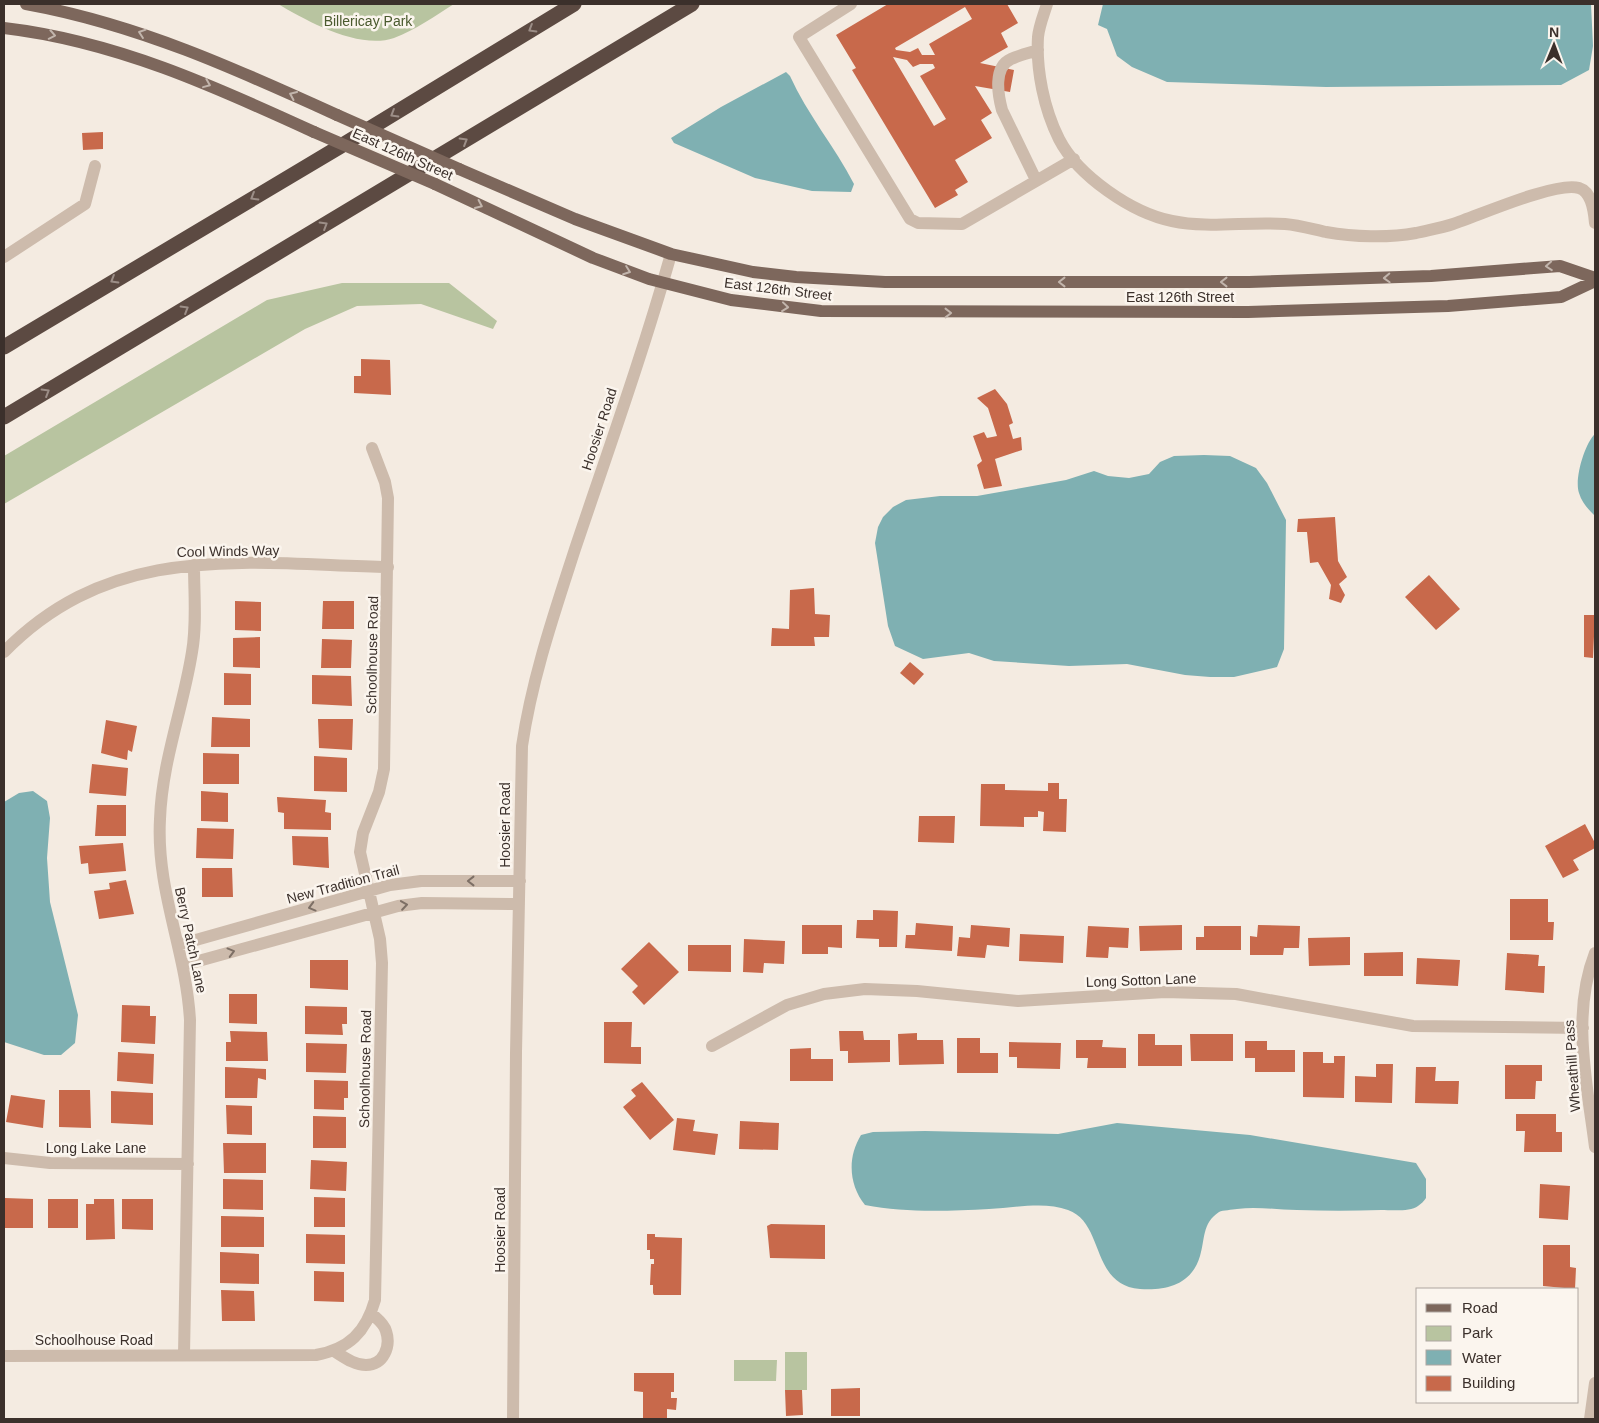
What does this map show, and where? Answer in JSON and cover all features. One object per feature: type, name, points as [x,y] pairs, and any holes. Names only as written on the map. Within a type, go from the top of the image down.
[{"type":"highway","points":[[4,347],[341,146],[574,4]]},
{"type":"highway","points":[[4,417],[692,4]]},
{"type":"main road","name":"East 126th Street","points":[[26,4],[106,21],[159,39],[229,66],[575,219],[671,254],[753,272],[830,281],[1249,282],[1431,276],[1560,266],[1595,279]]},
{"type":"main road","name":"East 126th Street","points":[[4,28],[53,35],[140,58],[227,92],[435,184],[593,258],[663,284],[740,301],[821,311],[1248,312],[1448,306],[1561,297],[1595,279]]},
{"type":"street","points":[[851,4],[799,37],[910,220],[918,223],[962,224],[1074,159]]},
{"type":"street","points":[[1047,4],[1038,34],[1038,50],[1042,83],[1050,116],[1060,140],[1074,159],[1119,199],[1144,213],[1172,221],[1202,225],[1275,224],[1351,235],[1414,233],[1450,224],[1550,190],[1567,187],[1578,188],[1586,192],[1595,223]]},
{"type":"street","points":[[1036,180],[1002,110],[998,97],[999,75],[1009,60],[1038,50]]},
{"type":"street","points":[[4,257],[86,204],[95,166]]},
{"type":"street","name":"Hoosier Road","points":[[513,1419],[520,768],[533,685],[554,614],[663,284],[671,254]]},
{"type":"street","name":"Schoolhouse Road","points":[[4,1356],[301,1356],[334,1351],[352,1341],[360,1334],[371,1313],[375,1300],[382,963],[380,939],[361,862],[360,842],[379,792],[384,769],[388,567],[388,498],[385,482],[372,448]]},
{"type":"street","name":"Cool Winds Way","points":[[4,652],[34,624],[87,592],[147,571],[194,565],[388,567]]},
{"type":"street","name":"Berry Patch Lane","points":[[184,1355],[190,1020],[184,965],[161,872],[160,819],[164,770],[193,651],[194,565]]},
{"type":"street","name":"New Tradition Trail","points":[[178,944],[393,884],[421,881],[520,881]]},
{"type":"street","points":[[184,965],[374,912],[422,903],[519,904]]},
{"type":"street","name":"Wheathill Pass","points":[[1595,953],[1585,990],[1582,1028],[1595,1147]]},
{"type":"street","name":"Long Sotton Lane","points":[[712,1046],[787,1004],[842,990],[865,988],[1018,1000],[1165,992],[1236,994],[1413,1026],[1582,1028]]},
{"type":"street","name":"Long Lake Lane","points":[[4,1158],[50,1164],[188,1164]]},
{"type":"street","points":[[334,1351],[353,1362],[366,1365],[374,1364],[383,1357],[388,1345],[386,1330],[371,1313]]},
{"type":"street","points":[[1590,1419],[1595,1383]]},
{"type":"green space","name":"Billericay Park","points":[[278,4],[454,4],[410,31],[394,38],[380,41],[365,40],[334,32]]},
{"type":"green space","points":[[342,283],[449,283],[497,321],[493,329],[421,304],[357,306],[305,329],[4,504],[4,456],[267,300]]},
{"type":"green space","points":[[785,1352],[807,1352],[807,1390],[785,1390]]},
{"type":"green space","points":[[734,1360],[777,1360],[776,1381],[734,1381]]},
{"type":"water","points":[[1103,4],[1591,4],[1593,46],[1589,70],[1561,85],[1326,87],[1167,82],[1132,67],[1117,56],[1107,29],[1098,25]]},
{"type":"water","points":[[786,72],[854,184],[851,192],[812,191],[755,178],[674,143],[671,138],[721,107]]},
{"type":"water","points":[[1595,434],[1595,516],[1580,497],[1578,479],[1584,453]]},
{"type":"water","points":[[1174,456],[1230,456],[1256,468],[1267,483],[1286,520],[1284,649],[1277,667],[1234,677],[1210,677],[1185,675],[1127,664],[1069,666],[994,661],[969,653],[923,659],[895,646],[888,626],[875,543],[878,527],[883,517],[893,507],[906,500],[940,496],[977,496],[1066,480],[1094,471],[1108,476],[1129,478],[1149,474],[1160,462]]},
{"type":"water","points":[[33,791],[47,801],[50,818],[47,858],[50,902],[78,1015],[75,1043],[61,1055],[44,1055],[4,1042],[4,802],[19,793]]},
{"type":"water","points":[[1117,1123],[1250,1135],[1416,1163],[1426,1179],[1426,1198],[1415,1208],[1400,1210],[1318,1211],[1252,1208],[1221,1211],[1210,1221],[1205,1232],[1196,1266],[1185,1279],[1177,1284],[1160,1289],[1140,1289],[1124,1285],[1113,1277],[1105,1266],[1088,1227],[1080,1217],[1068,1210],[1039,1205],[942,1211],[880,1208],[865,1205],[853,1180],[852,1162],[856,1144],[861,1135],[873,1132],[925,1131],[1058,1134]]},
{"type":"building","points":[[888,4],[1007,4],[1018,23],[1001,33],[1008,47],[980,63],[1014,70],[1010,92],[975,86],[992,113],[981,120],[992,138],[955,160],[968,182],[955,190],[958,195],[935,208],[852,70],[856,68],[836,35]],"holes":[[[965,7],[972,19],[929,44],[935,55],[922,55],[918,48],[910,52],[896,50],[895,48]],[[893,57],[907,60],[913,67],[920,64],[933,64],[935,68],[920,76],[946,119],[934,126]]]},
{"type":"building","points":[[103,132],[103,149],[83,150],[82,133]]},
{"type":"building","points":[[361,359],[390,360],[391,395],[354,393],[354,376],[361,376]]},
{"type":"building","points":[[995,389],[1007,404],[1013,423],[1009,425],[1013,439],[1021,437],[1022,450],[995,459],[1002,486],[984,489],[977,465],[982,461],[973,436],[984,432],[987,438],[997,436],[988,408],[977,398]]},
{"type":"building","points":[[1335,517],[1338,561],[1347,577],[1339,584],[1345,595],[1341,603],[1329,599],[1331,585],[1318,562],[1310,563],[1307,532],[1297,532],[1298,519]]},
{"type":"building","points":[[1429,575],[1460,609],[1436,630],[1405,597]]},
{"type":"building","points":[[814,588],[815,614],[830,615],[829,637],[814,637],[815,646],[771,646],[772,628],[789,629],[790,590]]},
{"type":"building","points":[[235,601],[261,602],[261,631],[235,630]]},
{"type":"building","points":[[323,601],[354,601],[354,629],[322,629]]},
{"type":"building","points":[[1584,615],[1595,615],[1593,658],[1584,657]]},
{"type":"building","points":[[260,637],[260,668],[233,667],[233,638]]},
{"type":"building","points":[[322,639],[352,640],[351,668],[321,668]]},
{"type":"building","points":[[910,662],[924,674],[914,685],[900,673]]},
{"type":"building","points":[[224,673],[251,674],[251,705],[224,705]]},
{"type":"building","points":[[312,675],[351,676],[352,706],[312,704]]},
{"type":"building","points":[[212,717],[250,719],[250,747],[211,747]]},
{"type":"building","points":[[318,719],[353,719],[352,750],[319,748]]},
{"type":"building","points":[[106,720],[137,726],[132,752],[128,750],[127,760],[101,753]]},
{"type":"building","points":[[203,753],[239,754],[239,784],[203,784]]},
{"type":"building","points":[[314,756],[347,758],[347,792],[314,791]]},
{"type":"building","points":[[92,764],[128,768],[126,796],[89,793]]},
{"type":"building","points":[[1048,783],[1059,783],[1059,799],[1067,799],[1066,832],[1043,831],[1044,812],[1038,811],[1038,817],[1024,817],[1024,827],[980,826],[981,784],[1005,784],[1005,790],[1048,791]]},
{"type":"building","points":[[201,791],[228,793],[228,822],[201,821]]},
{"type":"building","points":[[277,797],[326,800],[325,812],[331,813],[331,830],[284,829],[284,813],[278,812]]},
{"type":"building","points":[[97,805],[126,805],[126,836],[95,836]]},
{"type":"building","points":[[919,816],[955,816],[954,843],[918,842]]},
{"type":"building","points":[[1585,824],[1595,843],[1595,848],[1573,860],[1579,870],[1563,878],[1545,846]]},
{"type":"building","points":[[197,828],[234,829],[233,859],[196,858]]},
{"type":"building","points":[[292,836],[328,837],[329,868],[293,865]]},
{"type":"building","points":[[123,843],[126,871],[89,874],[88,863],[81,864],[79,846]]},
{"type":"building","points":[[202,868],[232,868],[233,897],[202,897]]},
{"type":"building","points":[[126,880],[134,914],[99,919],[94,891],[110,889],[109,883]]},
{"type":"building","points":[[1510,899],[1548,899],[1548,922],[1554,922],[1553,940],[1510,940]]},
{"type":"building","points":[[873,910],[898,911],[897,947],[879,947],[879,939],[856,938],[857,920],[873,920]]},
{"type":"building","points":[[916,923],[953,926],[952,951],[905,948],[906,935],[915,935]]},
{"type":"building","points":[[802,925],[842,925],[842,948],[828,947],[828,954],[802,954]]},
{"type":"building","points":[[971,925],[1010,928],[1009,947],[987,945],[985,958],[957,956],[959,937],[970,938]]},
{"type":"building","points":[[1182,925],[1182,950],[1140,951],[1139,926]]},
{"type":"building","points":[[1258,925],[1300,926],[1299,948],[1284,948],[1283,955],[1250,955],[1250,936],[1257,937]]},
{"type":"building","points":[[1088,926],[1129,928],[1128,948],[1109,947],[1108,958],[1086,957]]},
{"type":"building","points":[[1204,926],[1241,926],[1241,950],[1196,950],[1196,937],[1204,937]]},
{"type":"building","points":[[1020,934],[1064,936],[1063,963],[1019,961]]},
{"type":"building","points":[[1350,937],[1350,965],[1309,966],[1308,938]]},
{"type":"building","points":[[744,939],[785,941],[784,964],[764,963],[763,973],[743,972]]},
{"type":"building","points":[[649,942],[679,972],[644,1005],[632,992],[638,986],[621,969]]},
{"type":"building","points":[[688,945],[731,945],[731,972],[688,971]]},
{"type":"building","points":[[1403,952],[1403,976],[1364,976],[1364,953]]},
{"type":"building","points":[[1507,953],[1539,955],[1538,966],[1545,966],[1544,993],[1505,990]]},
{"type":"building","points":[[1417,958],[1460,960],[1458,986],[1416,984]]},
{"type":"building","points":[[310,960],[348,960],[348,990],[310,988]]},
{"type":"building","points":[[229,994],[257,994],[257,1024],[229,1023]]},
{"type":"building","points":[[122,1005],[150,1006],[150,1016],[156,1016],[155,1044],[121,1042]]},
{"type":"building","points":[[305,1006],[347,1007],[347,1024],[342,1024],[343,1035],[305,1034]]},
{"type":"building","points":[[604,1022],[632,1022],[631,1047],[641,1047],[641,1064],[604,1063]]},
{"type":"building","points":[[230,1031],[267,1032],[268,1061],[226,1061],[226,1042],[231,1042]]},
{"type":"building","points":[[839,1031],[863,1031],[864,1040],[890,1040],[890,1062],[848,1063],[848,1051],[840,1051]]},
{"type":"building","points":[[917,1033],[917,1040],[943,1040],[944,1064],[899,1065],[898,1034]]},
{"type":"building","points":[[1138,1034],[1155,1034],[1155,1045],[1182,1045],[1182,1066],[1138,1066]]},
{"type":"building","points":[[1190,1034],[1233,1034],[1233,1061],[1191,1061]]},
{"type":"building","points":[[957,1038],[980,1038],[980,1053],[998,1053],[998,1073],[957,1073]]},
{"type":"building","points":[[1076,1040],[1103,1040],[1102,1047],[1126,1048],[1126,1068],[1087,1068],[1088,1058],[1076,1058]]},
{"type":"building","points":[[1245,1041],[1267,1041],[1267,1050],[1295,1050],[1295,1072],[1255,1072],[1255,1058],[1245,1058]]},
{"type":"building","points":[[1009,1042],[1061,1043],[1060,1069],[1017,1068],[1017,1057],[1009,1057]]},
{"type":"building","points":[[306,1043],[347,1044],[346,1073],[306,1072]]},
{"type":"building","points":[[811,1048],[811,1059],[833,1059],[833,1081],[790,1081],[790,1049]]},
{"type":"building","points":[[118,1052],[154,1054],[153,1084],[117,1081]]},
{"type":"building","points":[[1303,1052],[1323,1052],[1323,1063],[1334,1063],[1334,1056],[1345,1056],[1344,1098],[1303,1097]]},
{"type":"building","points":[[1376,1064],[1393,1064],[1392,1103],[1355,1102],[1355,1076],[1376,1077]]},
{"type":"building","points":[[1505,1065],[1542,1065],[1542,1081],[1536,1081],[1535,1099],[1505,1099]]},
{"type":"building","points":[[225,1067],[266,1069],[266,1080],[258,1078],[257,1098],[225,1098]]},
{"type":"building","points":[[1416,1067],[1436,1067],[1435,1081],[1459,1081],[1458,1104],[1415,1103]]},
{"type":"building","points":[[314,1080],[348,1081],[348,1098],[344,1098],[344,1110],[314,1109]]},
{"type":"building","points":[[642,1082],[674,1120],[650,1140],[623,1107],[636,1096],[631,1090]]},
{"type":"building","points":[[59,1090],[90,1090],[91,1128],[59,1127]]},
{"type":"building","points":[[111,1091],[153,1093],[153,1125],[111,1123]]},
{"type":"building","points":[[11,1095],[45,1100],[43,1128],[6,1122]]},
{"type":"building","points":[[226,1105],[252,1106],[252,1135],[227,1134]]},
{"type":"building","points":[[1516,1114],[1556,1114],[1556,1132],[1562,1132],[1562,1152],[1524,1152],[1525,1131],[1516,1131]]},
{"type":"building","points":[[313,1116],[346,1117],[346,1148],[313,1148]]},
{"type":"building","points":[[677,1118],[695,1120],[693,1131],[718,1134],[715,1155],[673,1150]]},
{"type":"building","points":[[740,1121],[779,1123],[778,1150],[739,1149]]},
{"type":"building","points":[[223,1143],[266,1143],[266,1173],[224,1173]]},
{"type":"building","points":[[311,1160],[347,1162],[346,1191],[310,1189]]},
{"type":"building","points":[[223,1179],[263,1180],[263,1210],[223,1209]]},
{"type":"building","points":[[1540,1184],[1570,1186],[1568,1220],[1539,1218]]},
{"type":"building","points":[[314,1197],[345,1198],[345,1227],[314,1227]]},
{"type":"building","points":[[5,1198],[33,1199],[33,1228],[4,1228]]},
{"type":"building","points":[[48,1199],[78,1199],[78,1228],[48,1228]]},
{"type":"building","points":[[94,1199],[114,1199],[115,1239],[86,1240],[86,1204],[94,1204]]},
{"type":"building","points":[[122,1199],[153,1199],[153,1230],[122,1229]]},
{"type":"building","points":[[221,1216],[264,1217],[264,1247],[221,1247]]},
{"type":"building","points":[[771,1224],[825,1225],[825,1259],[770,1258],[767,1226]]},
{"type":"building","points":[[306,1234],[345,1235],[345,1264],[306,1263]]},
{"type":"building","points":[[647,1234],[655,1234],[655,1237],[682,1238],[681,1295],[654,1295],[653,1285],[650,1285],[651,1264],[654,1264],[654,1259],[650,1259],[650,1250],[647,1250]]},
{"type":"building","points":[[1543,1245],[1570,1245],[1570,1267],[1576,1268],[1575,1288],[1543,1286]]},
{"type":"building","points":[[220,1252],[259,1254],[259,1284],[220,1283]]},
{"type":"building","points":[[314,1271],[344,1272],[344,1302],[314,1301]]},
{"type":"building","points":[[221,1290],[254,1291],[255,1321],[222,1321]]},
{"type":"building","points":[[634,1373],[674,1373],[674,1392],[671,1392],[671,1398],[677,1398],[676,1410],[667,1409],[667,1419],[643,1419],[643,1392],[634,1391]]},
{"type":"building","points":[[860,1388],[860,1416],[831,1416],[831,1389]]},
{"type":"building","points":[[785,1390],[802,1390],[803,1415],[786,1416]]}]
